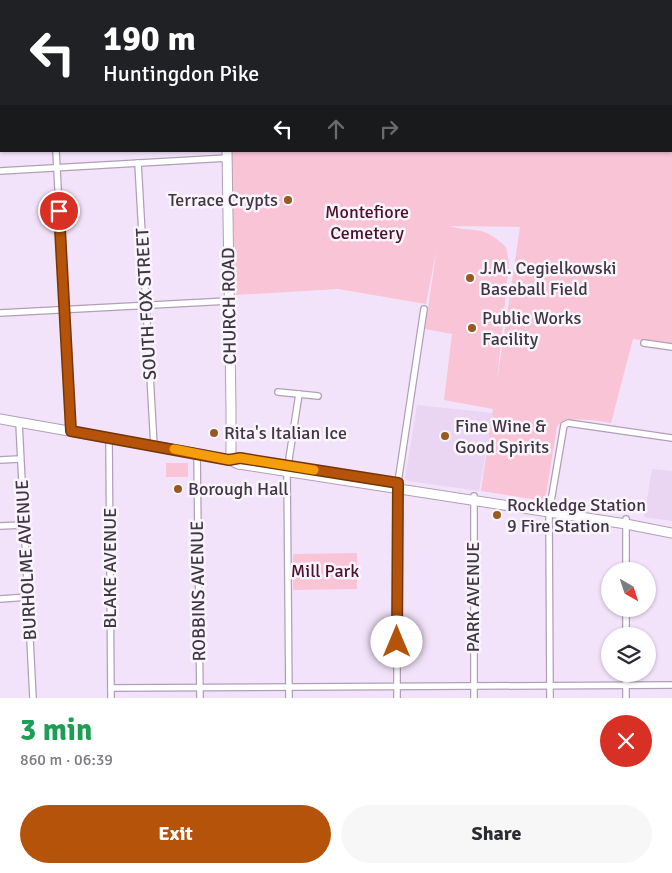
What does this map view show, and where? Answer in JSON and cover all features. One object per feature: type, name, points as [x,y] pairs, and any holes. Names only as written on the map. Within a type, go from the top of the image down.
[{"type":"main road","name":"CHURCH ROAD","points":[[227,155],[231,443],[229,460]]},
{"type":"main road","points":[[0,419],[229,460],[238,464],[288,469],[672,529]]},
{"type":"street","points":[[56,152],[71,431]]},
{"type":"street","points":[[0,171],[57,169],[227,155]]},
{"type":"street","name":"SOUTH FOX STREET","points":[[138,163],[154,446]]},
{"type":"street","points":[[0,313],[228,301]]},
{"type":"street","points":[[397,698],[397,486],[424,309]]},
{"type":"street","points":[[644,343],[672,347]]},
{"type":"street","points":[[278,392],[318,396]]},
{"type":"street","points":[[289,698],[288,469],[299,394]]},
{"type":"street","name":"BURHOLME AVENUE","points":[[19,423],[33,698]]},
{"type":"street","points":[[550,698],[549,510],[562,430],[568,424],[672,438]]},
{"type":"street","name":"BLAKE AVENUE","points":[[109,438],[111,698]]},
{"type":"street","name":"ROBBINS AVENUE","points":[[197,454],[200,698]]},
{"type":"street","points":[[0,460],[20,459]]},
{"type":"street","name":"PARK AVENUE","points":[[474,499],[474,698]]},
{"type":"street","points":[[626,521],[626,562]]},
{"type":"street","points":[[0,526],[24,525]]},
{"type":"street","points":[[0,598],[28,597]]},
{"type":"street","points":[[626,685],[626,698]]},
{"type":"street","points":[[110,688],[672,685]]},
{"type":"shaded area","points":[[417,405],[493,413],[479,491],[408,481],[405,478]]},
{"type":"shaded area","points":[[652,469],[672,471],[672,521],[644,517]]},
{"type":"green space","name":"Montefiore Cemetery","points":[[231,152],[672,152],[672,344],[633,339],[611,423],[576,420],[557,426],[545,501],[481,491],[493,409],[444,400],[452,334],[425,329],[437,247],[426,304],[338,289],[236,295]],"holes":[[[450,226],[520,227],[497,381],[509,263],[506,247],[484,232]]]},
{"type":"green space","points":[[166,463],[188,463],[188,477],[166,477]]},
{"type":"green space","name":"Mill Park","points":[[357,553],[357,589],[293,590],[293,554]]},
{"type":"slow traffic","points":[[174,449],[229,460],[240,458],[314,470]]},
{"type":"place","name":"Terrace Crypts","points":[[288,200]]},
{"type":"place","name":"J.M. Cegielkowski Baseball Field","points":[[470,278]]},
{"type":"place","name":"Public Works Facility","points":[[472,328]]},
{"type":"place","name":"Rita's Italian Ice","points":[[214,433]]},
{"type":"place","name":"Fine Wine & Good Spirits","points":[[445,436]]},
{"type":"place","name":"Borough Hall","points":[[178,489]]},
{"type":"place","name":"Rockledge Station 9 Fire Station","points":[[497,515]]},
{"type":"route","points":[[59,211],[71,431],[229,460],[240,458],[398,483],[397,642]]}]
